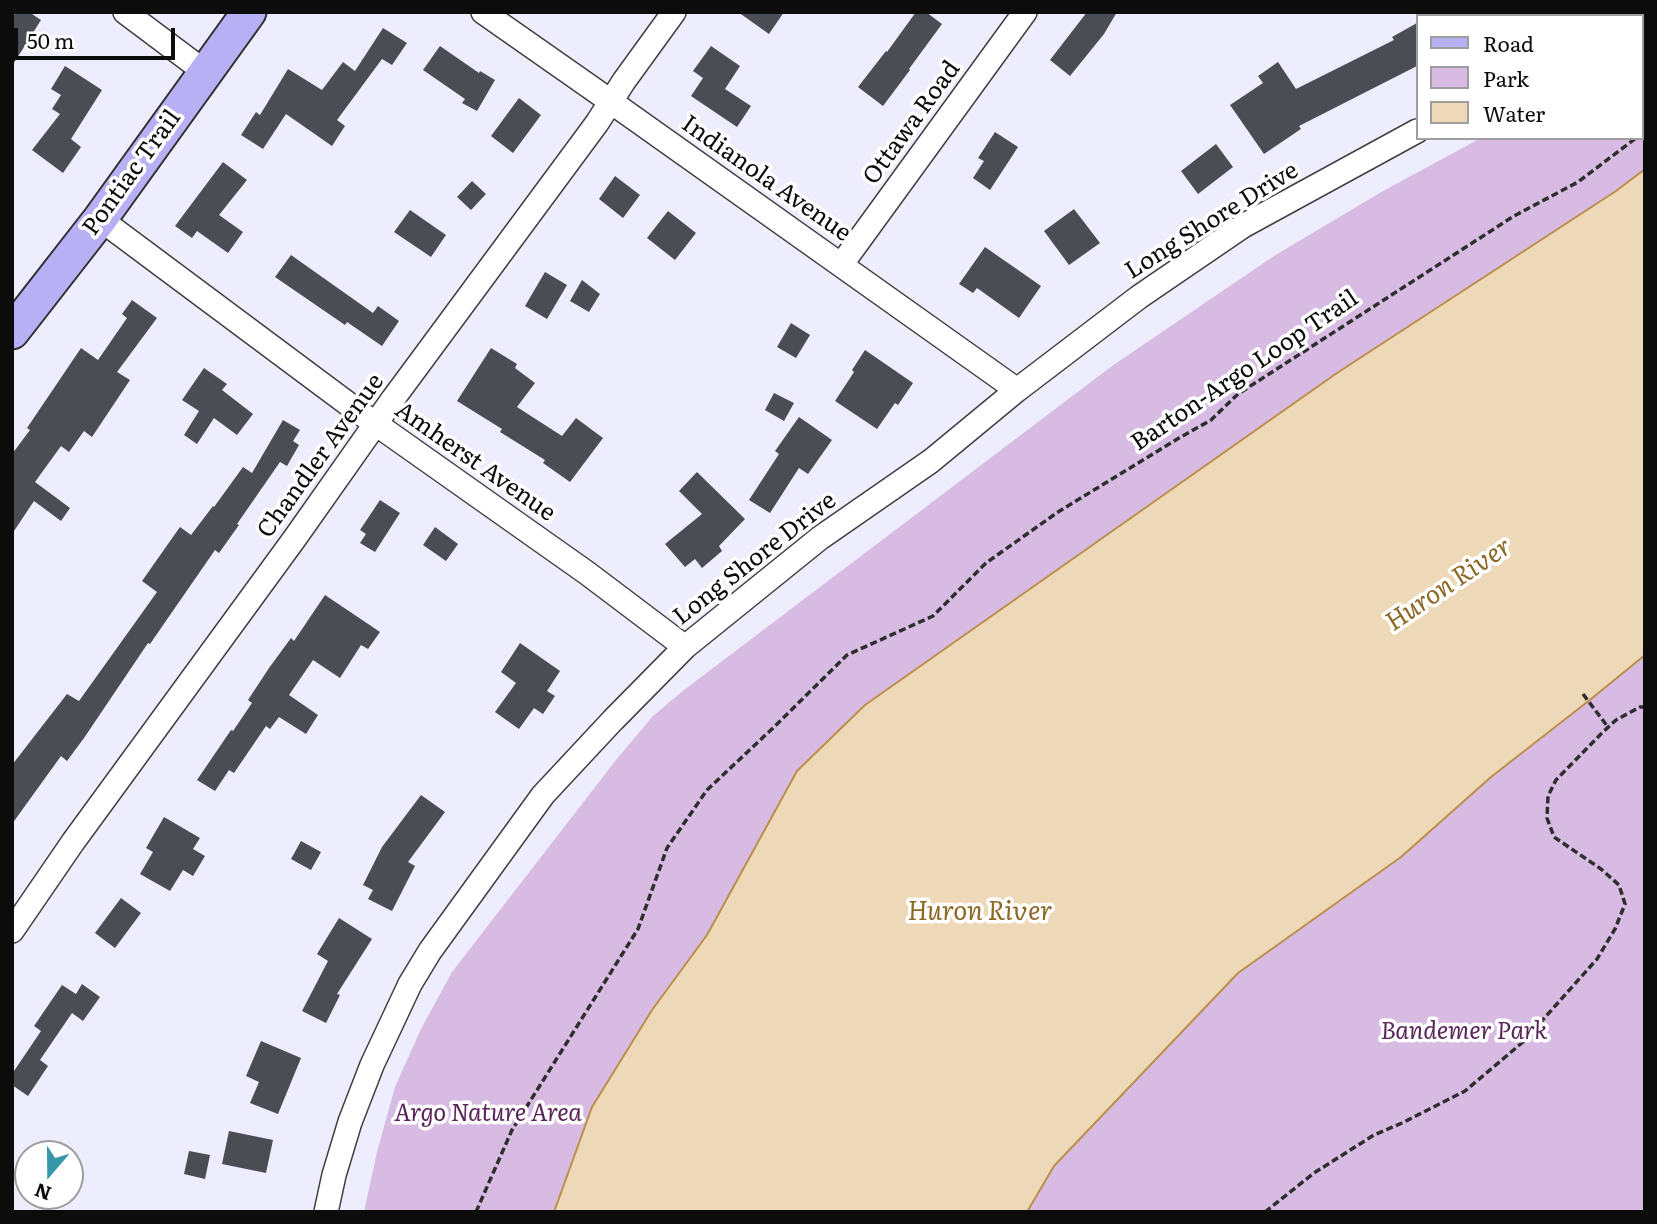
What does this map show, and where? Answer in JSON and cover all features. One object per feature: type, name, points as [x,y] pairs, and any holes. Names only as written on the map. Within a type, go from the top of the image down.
[{"type":"main road","name":"Pontiac Trail","points":[[12,332],[100,219],[249,12]]},
{"type":"street","points":[[125,12],[205,72]]},
{"type":"street","name":"Indianola Avenue","points":[[483,12],[1017,390]]},
{"type":"street","name":"Chandler Avenue","points":[[12,931],[674,12]]},
{"type":"street","name":"Ottawa Road","points":[[841,265],[1025,12]]},
{"type":"street","name":"Long Shore Drive","points":[[326,1212],[347,1132],[372,1065],[410,984],[429,951],[543,795],[612,720],[685,647],[820,538],[931,461],[1017,390],[1139,297],[1243,226],[1416,132]]},
{"type":"street","name":"Amherst Avenue","points":[[100,219],[376,424],[587,573],[685,647]]},
{"type":"path","name":"Barton-Argo Loop Trail","points":[[476,1212],[512,1130],[638,929],[667,848],[707,790],[847,655],[933,616],[986,563],[1058,512],[1211,420],[1238,394],[1514,216],[1578,182],[1633,140]]},
{"type":"path","points":[[1583,694],[1608,727]]},
{"type":"path","points":[[1265,1212],[1314,1173],[1374,1135],[1465,1091],[1523,1042],[1597,958],[1615,929],[1625,904],[1619,885],[1555,837],[1547,818],[1548,796],[1556,780],[1608,727],[1640,707],[1645,707]]},
{"type":"green space","name":"Argo Nature Area","points":[[1645,12],[1645,169],[1616,191],[1337,373],[865,705],[797,771],[707,935],[652,1010],[592,1107],[554,1212],[364,1212],[395,1087],[421,1029],[452,972],[616,760],[653,716],[684,690],[1112,366],[1274,256],[1383,191],[1477,140],[1643,140],[1643,14],[1552,14]]},
{"type":"green space","name":"Bandemer Park","points":[[1645,655],[1645,1212],[1027,1212],[1054,1166],[1238,973],[1401,857],[1491,777]]},
{"type":"water","name":"Huron River","points":[[1645,169],[1645,655],[1491,777],[1401,857],[1238,973],[1054,1166],[1027,1212],[554,1212],[592,1107],[652,1010],[707,935],[797,771],[865,705],[1337,373],[1616,191]]},
{"type":"building","points":[[16,12],[29,12],[41,20],[12,66],[12,18]]},
{"type":"building","points":[[738,12],[784,12],[769,34]]},
{"type":"building","points":[[916,12],[926,12],[942,24],[883,106],[858,87]]},
{"type":"building","points":[[1087,12],[1117,12],[1104,34],[1070,76],[1050,60]]},
{"type":"building","points":[[1416,24],[1416,67],[1299,126],[1301,129],[1264,154],[1230,105],[1263,83],[1258,76],[1278,62],[1296,89],[1394,40],[1392,37]]},
{"type":"building","points":[[383,28],[407,43],[392,65],[382,59],[337,120],[345,126],[332,146],[286,114],[263,149],[241,135],[256,112],[260,115],[288,69],[322,90],[343,62],[355,71]]},
{"type":"building","points":[[440,46],[479,73],[480,71],[495,80],[477,111],[462,103],[465,99],[423,70]]},
{"type":"building","points":[[711,46],[740,66],[725,89],[751,106],[737,127],[691,96],[703,78],[693,71]]},
{"type":"building","points":[[65,66],[102,90],[71,139],[81,147],[63,173],[32,150],[60,114],[52,109],[61,95],[51,89]]},
{"type":"building","points":[[519,98],[541,115],[513,153],[491,136]]},
{"type":"building","points":[[995,132],[1018,147],[990,190],[973,178],[984,161],[978,158]]},
{"type":"building","points":[[1216,144],[1233,167],[1198,194],[1181,171]]},
{"type":"building","points":[[223,162],[247,180],[219,215],[243,232],[228,253],[197,231],[192,238],[175,226]]},
{"type":"building","points":[[615,176],[640,195],[623,218],[599,199]]},
{"type":"building","points":[[472,181],[486,194],[471,210],[457,197]]},
{"type":"building","points":[[1074,209],[1100,243],[1069,265],[1044,231]]},
{"type":"building","points":[[410,210],[446,235],[431,257],[394,232]]},
{"type":"building","points":[[668,211],[696,233],[675,260],[647,238]]},
{"type":"building","points":[[985,247],[1041,286],[1019,318],[977,288],[973,293],[959,284]]},
{"type":"building","points":[[291,255],[373,313],[378,306],[399,321],[382,346],[347,322],[345,325],[275,277]]},
{"type":"building","points":[[545,272],[567,285],[547,319],[525,306]]},
{"type":"building","points":[[582,280],[600,294],[589,312],[570,301]]},
{"type":"building","points":[[132,300],[157,318],[117,372],[130,380],[92,437],[84,431],[69,452],[61,446],[35,482],[70,508],[61,521],[34,501],[12,534],[12,454],[81,348],[98,360],[127,318],[122,314]]},
{"type":"building","points":[[791,323],[810,335],[796,358],[777,347]]},
{"type":"building","points":[[491,348],[517,364],[515,368],[535,383],[517,407],[562,436],[576,418],[603,438],[570,482],[543,463],[545,460],[500,432],[502,429],[457,401]]},
{"type":"building","points":[[865,350],[913,383],[877,429],[835,401]]},
{"type":"building","points":[[204,368],[227,384],[222,390],[253,414],[237,435],[214,418],[197,444],[184,435],[199,411],[182,400]]},
{"type":"building","points":[[774,393],[794,403],[784,421],[765,410]]},
{"type":"building","points":[[799,417],[832,440],[808,474],[799,468],[770,513],[749,500],[779,454],[775,451]]},
{"type":"building","points":[[283,420],[300,430],[293,441],[299,445],[287,466],[280,462],[237,524],[239,525],[219,553],[215,550],[67,761],[61,756],[12,824],[12,765],[67,694],[79,701],[157,592],[142,581],[180,527],[191,535],[243,467],[252,473]]},
{"type":"building","points":[[697,472],[745,519],[719,546],[722,551],[702,568],[695,559],[685,567],[665,544],[702,514],[679,491]]},
{"type":"building","points":[[380,500],[400,513],[375,552],[360,543],[366,534],[360,530]]},
{"type":"building","points":[[435,527],[458,544],[446,561],[423,545]]},
{"type":"building","points":[[325,595],[380,632],[368,649],[361,645],[340,678],[313,660],[289,695],[318,715],[306,734],[279,717],[270,729],[266,726],[234,773],[229,770],[215,791],[197,780],[252,703],[248,700],[269,668],[291,638],[294,641]]},
{"type":"building","points":[[520,643],[560,671],[547,691],[555,696],[543,714],[534,708],[519,729],[495,712],[516,683],[501,672]]},
{"type":"building","points":[[421,795],[445,812],[408,862],[415,866],[392,911],[368,899],[373,890],[363,885],[382,847]]},
{"type":"building","points":[[164,817],[200,838],[193,849],[205,856],[193,876],[183,870],[170,891],[140,874],[153,852],[146,848]]},
{"type":"building","points":[[301,841],[321,852],[311,870],[291,859]]},
{"type":"building","points":[[121,898],[141,913],[115,948],[95,933]]},
{"type":"building","points":[[339,918],[372,939],[337,994],[340,995],[326,1023],[302,1011],[328,961],[317,954]]},
{"type":"building","points":[[82,984],[100,997],[83,1021],[72,1013],[40,1060],[48,1066],[28,1096],[12,1085],[12,1074],[41,1031],[34,1026],[62,985],[76,994]]},
{"type":"building","points":[[261,1041],[301,1058],[278,1114],[250,1103],[259,1082],[246,1076]]},
{"type":"building","points":[[229,1131],[273,1140],[266,1173],[222,1164]]},
{"type":"building","points":[[189,1151],[210,1155],[205,1179],[184,1174]]}]
